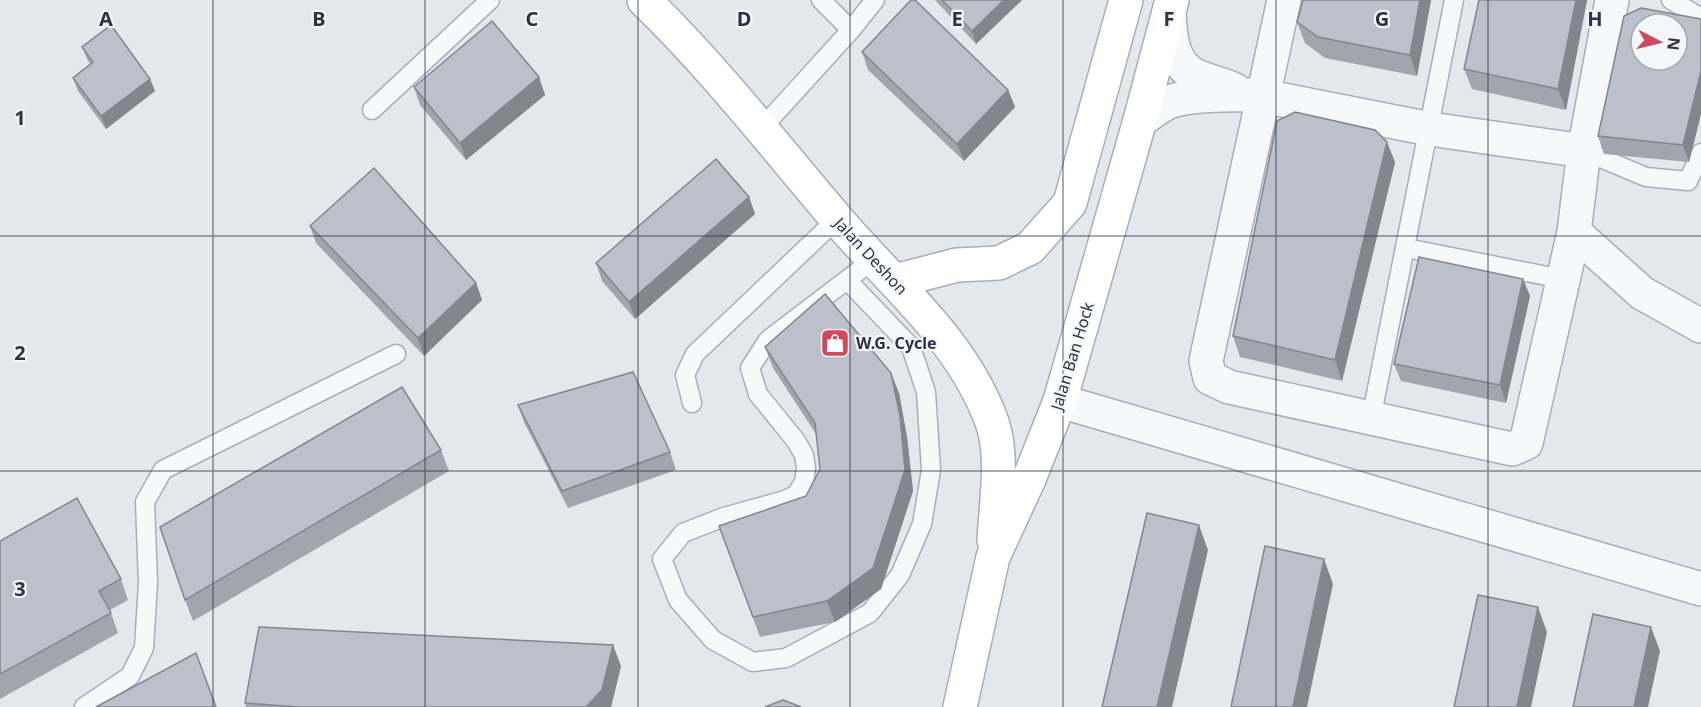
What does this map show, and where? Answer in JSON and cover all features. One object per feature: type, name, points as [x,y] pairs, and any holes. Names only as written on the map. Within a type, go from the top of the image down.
[{"type":"main road","points":[[884,271],[999,263],[1030,248],[1070,203],[1126,0]]},
{"type":"main road","name":"Jalan Deshon","points":[[651,2],[762,128],[837,219],[939,330],[974,384],[992,424],[998,462],[993,556]]},
{"type":"main road","name":"Jalan Ban Hock","points":[[960,707],[993,556],[1029,479],[1060,401],[1170,6]]},
{"type":"street","points":[[1284,0],[1254,95],[1206,361],[1210,378],[1229,387],[1512,449],[1526,443],[1574,232],[1584,151],[1612,0]]},
{"type":"street","points":[[1170,6],[1170,32],[1175,54],[1189,72],[1254,95],[1430,129],[1584,151]]},
{"type":"street","points":[[1140,120],[1165,104],[1181,98],[1254,95]]},
{"type":"street","points":[[1574,232],[1642,293],[1701,326]]},
{"type":"street","points":[[1060,401],[1701,589]]},
{"type":"lane","points":[[372,110],[490,0]]},
{"type":"lane","points":[[821,0],[851,30]]},
{"type":"lane","points":[[762,128],[851,30],[875,0]]},
{"type":"lane","points":[[1371,419],[1454,0]]},
{"type":"lane","points":[[1671,0],[1701,18]]},
{"type":"lane","points":[[1584,151],[1646,177],[1688,181],[1701,153]]},
{"type":"lane","points":[[692,403],[685,375],[695,354],[837,219]]},
{"type":"lane","points":[[1406,248],[1562,279]]},
{"type":"lane","points":[[848,281],[911,347],[926,392],[931,470],[922,524],[900,574],[870,613],[786,658],[753,662],[713,640],[678,600],[662,560],[683,533],[724,517],[796,495],[804,482],[806,468],[804,455],[796,441],[758,394],[750,368],[768,340],[848,281],[884,271]]},
{"type":"lane","points":[[84,707],[130,676],[144,648],[148,583],[145,502],[163,470],[396,354]]},
{"type":"building","points":[[911,0],[915,0],[1008,90],[957,144],[862,52]]},
{"type":"building","points":[[942,0],[1004,0],[972,31]]},
{"type":"building","points":[[1303,0],[1420,0],[1410,55],[1318,37],[1297,22]]},
{"type":"building","points":[[1479,0],[1576,0],[1558,89],[1464,69]]},
{"type":"building","points":[[1641,8],[1663,12],[1632,12]]},
{"type":"building","points":[[1629,14],[1629,72],[1689,72],[1689,17],[1701,19],[1701,71],[1683,145],[1598,136],[1624,16]]},
{"type":"building","points":[[492,21],[539,77],[460,143],[414,87]]},
{"type":"building","points":[[111,25],[150,79],[101,116],[73,78],[93,62],[82,47]]},
{"type":"building","points":[[1295,112],[1375,130],[1387,142],[1335,360],[1233,336],[1277,121]]},
{"type":"building","points":[[716,159],[749,197],[629,302],[596,263]]},
{"type":"building","points":[[374,168],[476,283],[418,338],[310,226]]},
{"type":"building","points":[[1419,257],[1523,279],[1500,385],[1394,364]]},
{"type":"building","points":[[825,294],[891,373],[900,416],[905,470],[873,568],[827,601],[753,617],[719,526],[806,496],[820,469],[815,423],[765,347]]},
{"type":"building","points":[[633,372],[670,452],[562,491],[518,405]]},
{"type":"building","points":[[402,387],[441,450],[185,600],[160,527]]},
{"type":"building","points":[[77,498],[121,579],[99,591],[111,613],[0,674],[0,541]]},
{"type":"building","points":[[1147,513],[1199,525],[1157,707],[1102,707]]},
{"type":"building","points":[[1265,546],[1324,559],[1293,707],[1231,707]]},
{"type":"building","points":[[1478,595],[1538,607],[1517,707],[1454,707]]},
{"type":"building","points":[[1593,614],[1651,627],[1634,707],[1573,707]]},
{"type":"building","points":[[259,627],[613,645],[602,690],[586,707],[299,707],[245,703]]},
{"type":"building","points":[[196,653],[216,707],[96,707]]},
{"type":"building","points":[[783,700],[801,707],[765,707]]},
{"type":"place","name":"W.G. Cycle","points":[[835,343]]}]
